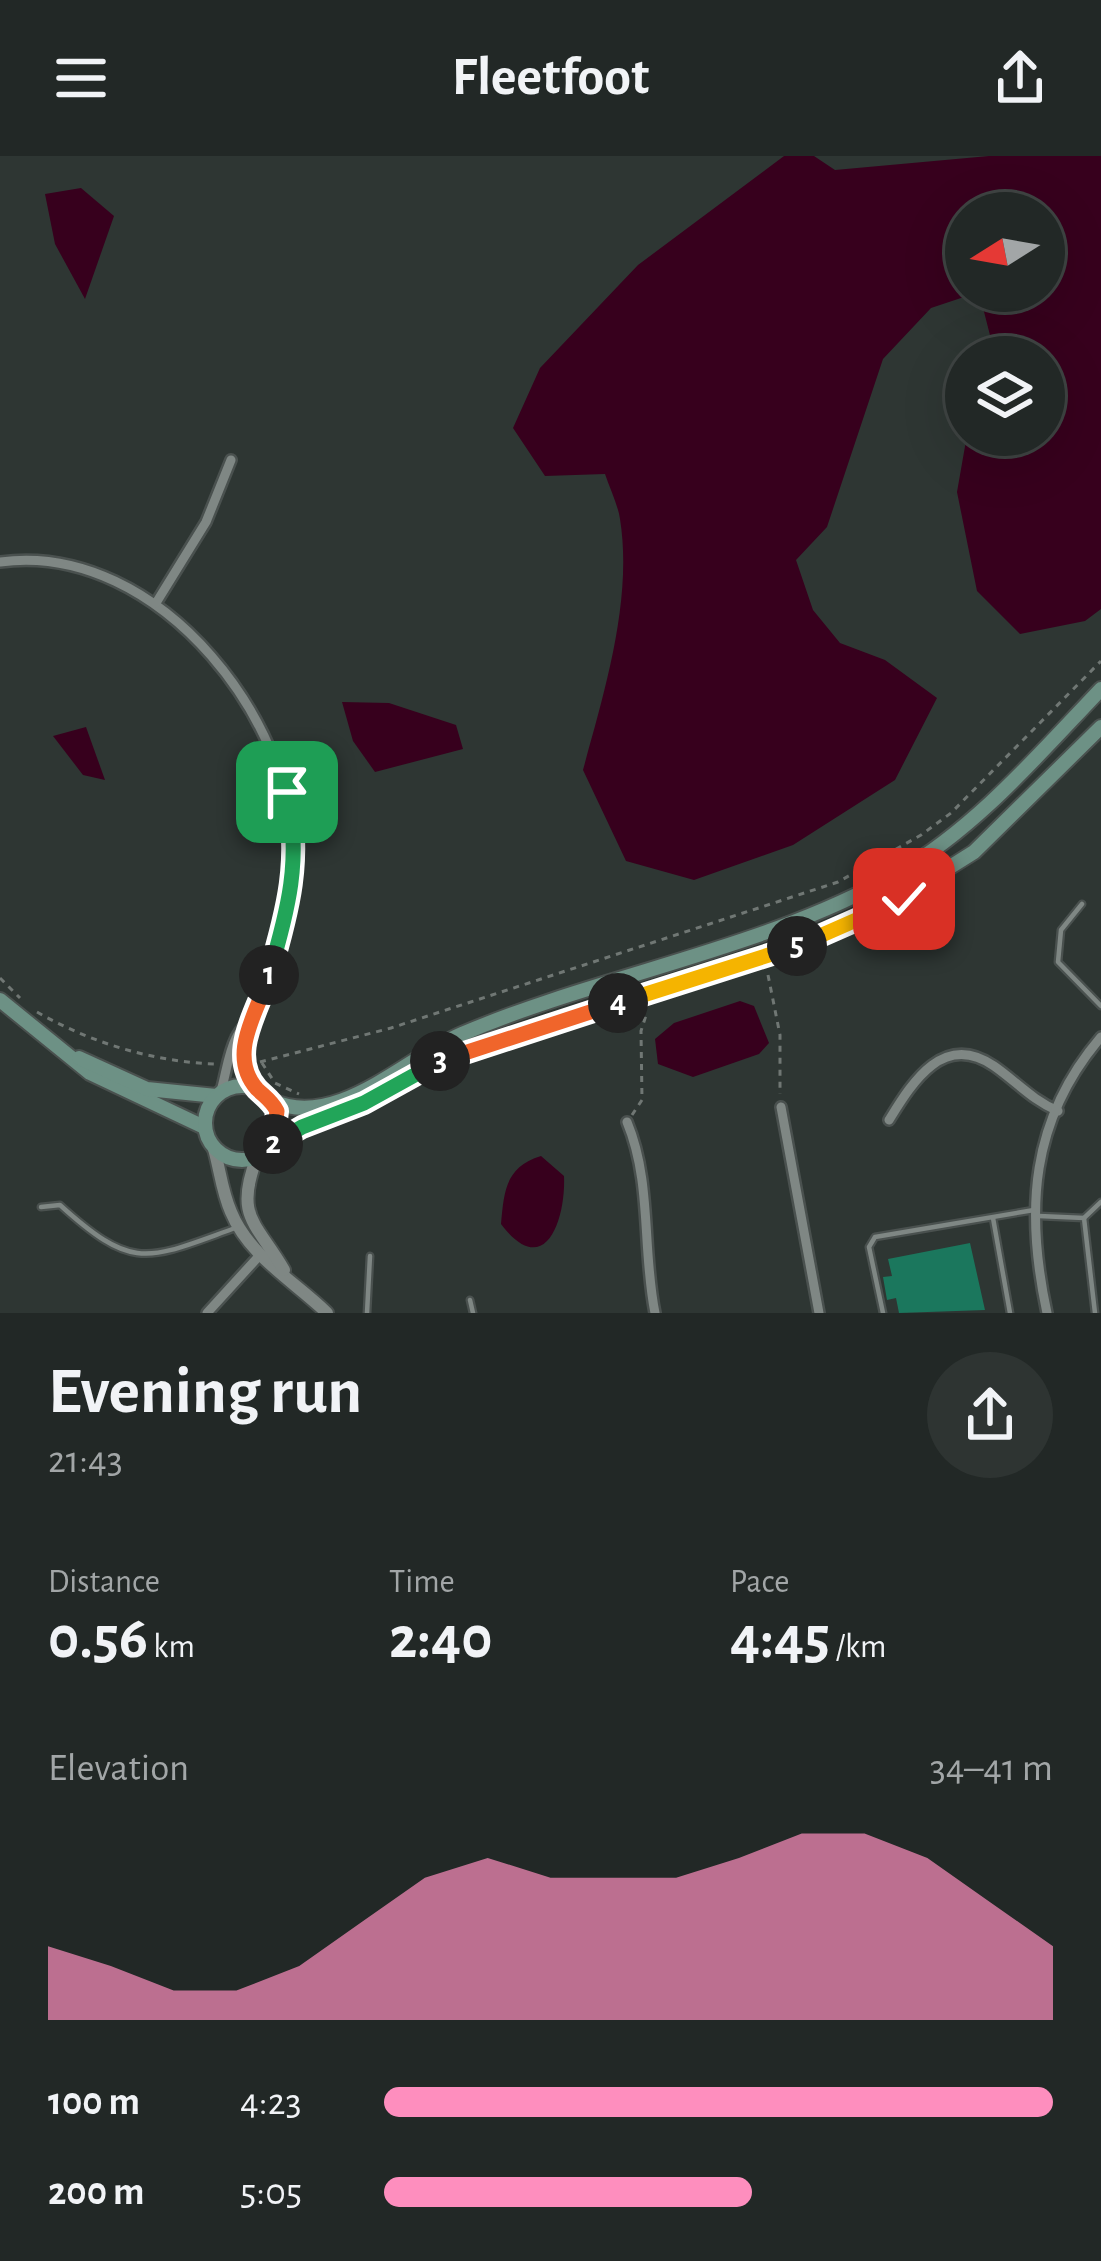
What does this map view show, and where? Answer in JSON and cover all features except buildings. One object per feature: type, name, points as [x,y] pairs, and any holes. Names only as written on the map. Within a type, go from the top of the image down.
[{"type":"main road","points":[[1101,689],[969,823],[872,887],[806,916],[512,1013],[451,1039],[338,1102],[302,1111],[272,1101],[257,1089],[233,1086],[208,1105],[204,1127],[214,1148],[234,1160],[257,1157],[273,1144],[474,1048],[782,952],[878,913],[974,852],[1101,727]]},
{"type":"main road","points":[[0,1000],[112,1085],[204,1127]]},
{"type":"main road","points":[[74,1057],[95,1062],[147,1089],[219,1094]]},
{"type":"main road","points":[[272,1101],[279,1122],[273,1144]]},
{"type":"street","points":[[156,603],[206,522],[231,460]]},
{"type":"street","points":[[0,562],[47,560],[81,567],[156,603],[187,629],[226,677],[281,773],[292,812],[291,898],[263,994],[230,1051],[219,1094]]},
{"type":"street","points":[[249,1022],[246,1064],[257,1089]]},
{"type":"street","points":[[1047,1313],[1037,1274],[1034,1213],[1041,1146],[1082,1060],[1101,1036]]},
{"type":"street","points":[[889,1120],[919,1072],[959,1057],[991,1064],[1032,1100],[1058,1111]]},
{"type":"street","points":[[781,1108],[819,1313]]},
{"type":"street","points":[[627,1122],[639,1150],[644,1180],[645,1248],[655,1313]]},
{"type":"street","points":[[214,1148],[238,1227],[259,1256],[284,1271]]},
{"type":"street","points":[[257,1157],[247,1185],[247,1213],[284,1271],[327,1313]]},
{"type":"street","points":[[207,1313],[259,1256]]},
{"type":"lane","points":[[1082,904],[1060,930],[1058,962],[1101,1006]]},
{"type":"lane","points":[[883,1313],[869,1247],[875,1237],[1034,1213],[1084,1218],[1101,1202]]},
{"type":"lane","points":[[41,1207],[60,1205],[113,1249],[140,1255],[238,1227]]},
{"type":"lane","points":[[993,1217],[1010,1313]]},
{"type":"lane","points":[[1084,1218],[1095,1313]]},
{"type":"lane","points":[[367,1313],[370,1256]]},
{"type":"lane","points":[[470,1300],[472,1313]]},
{"type":"path","points":[[246,1064],[391,1028],[838,881],[921,836],[951,813],[1101,662]]},
{"type":"path","points":[[768,975],[780,1035],[781,1108]]},
{"type":"path","points":[[0,978],[22,1000]]},
{"type":"path","points":[[34,1010],[131,1051],[182,1063],[224,1064]]},
{"type":"path","points":[[627,1122],[642,1100],[640,1054],[647,1012]]},
{"type":"shaded area","points":[[784,156],[814,156],[835,170],[989,156],[1101,156],[1101,609],[1085,621],[1020,634],[977,591],[957,492],[963,456],[1065,456],[1065,336],[990,336],[984,312],[1065,312],[1065,192],[945,192],[945,303],[931,308],[883,359],[827,527],[796,560],[813,610],[840,643],[885,660],[937,698],[895,780],[793,845],[694,880],[626,861],[583,770],[620,614],[620,519],[605,474],[545,476],[513,428],[540,368],[638,265]]},
{"type":"shaded area","points":[[81,188],[114,216],[85,299],[55,244],[45,194]]},
{"type":"shaded area","points":[[342,702],[389,703],[456,725],[463,749],[375,772],[353,741]]},
{"type":"shaded area","points":[[86,727],[105,780],[83,775],[53,736]]},
{"type":"shaded area","points":[[740,1001],[754,1006],[769,1043],[759,1054],[693,1077],[658,1064],[655,1039],[674,1023]]},
{"type":"shaded area","points":[[541,1156],[564,1176],[564,1193],[550,1238],[541,1246],[530,1247],[501,1224],[503,1201],[513,1174]]},
{"type":"route","points":[[287,792],[295,878],[244,1044],[246,1064],[257,1089],[277,1111],[278,1134],[273,1144],[364,1103],[440,1061],[782,952],[849,927],[904,899]]}]
